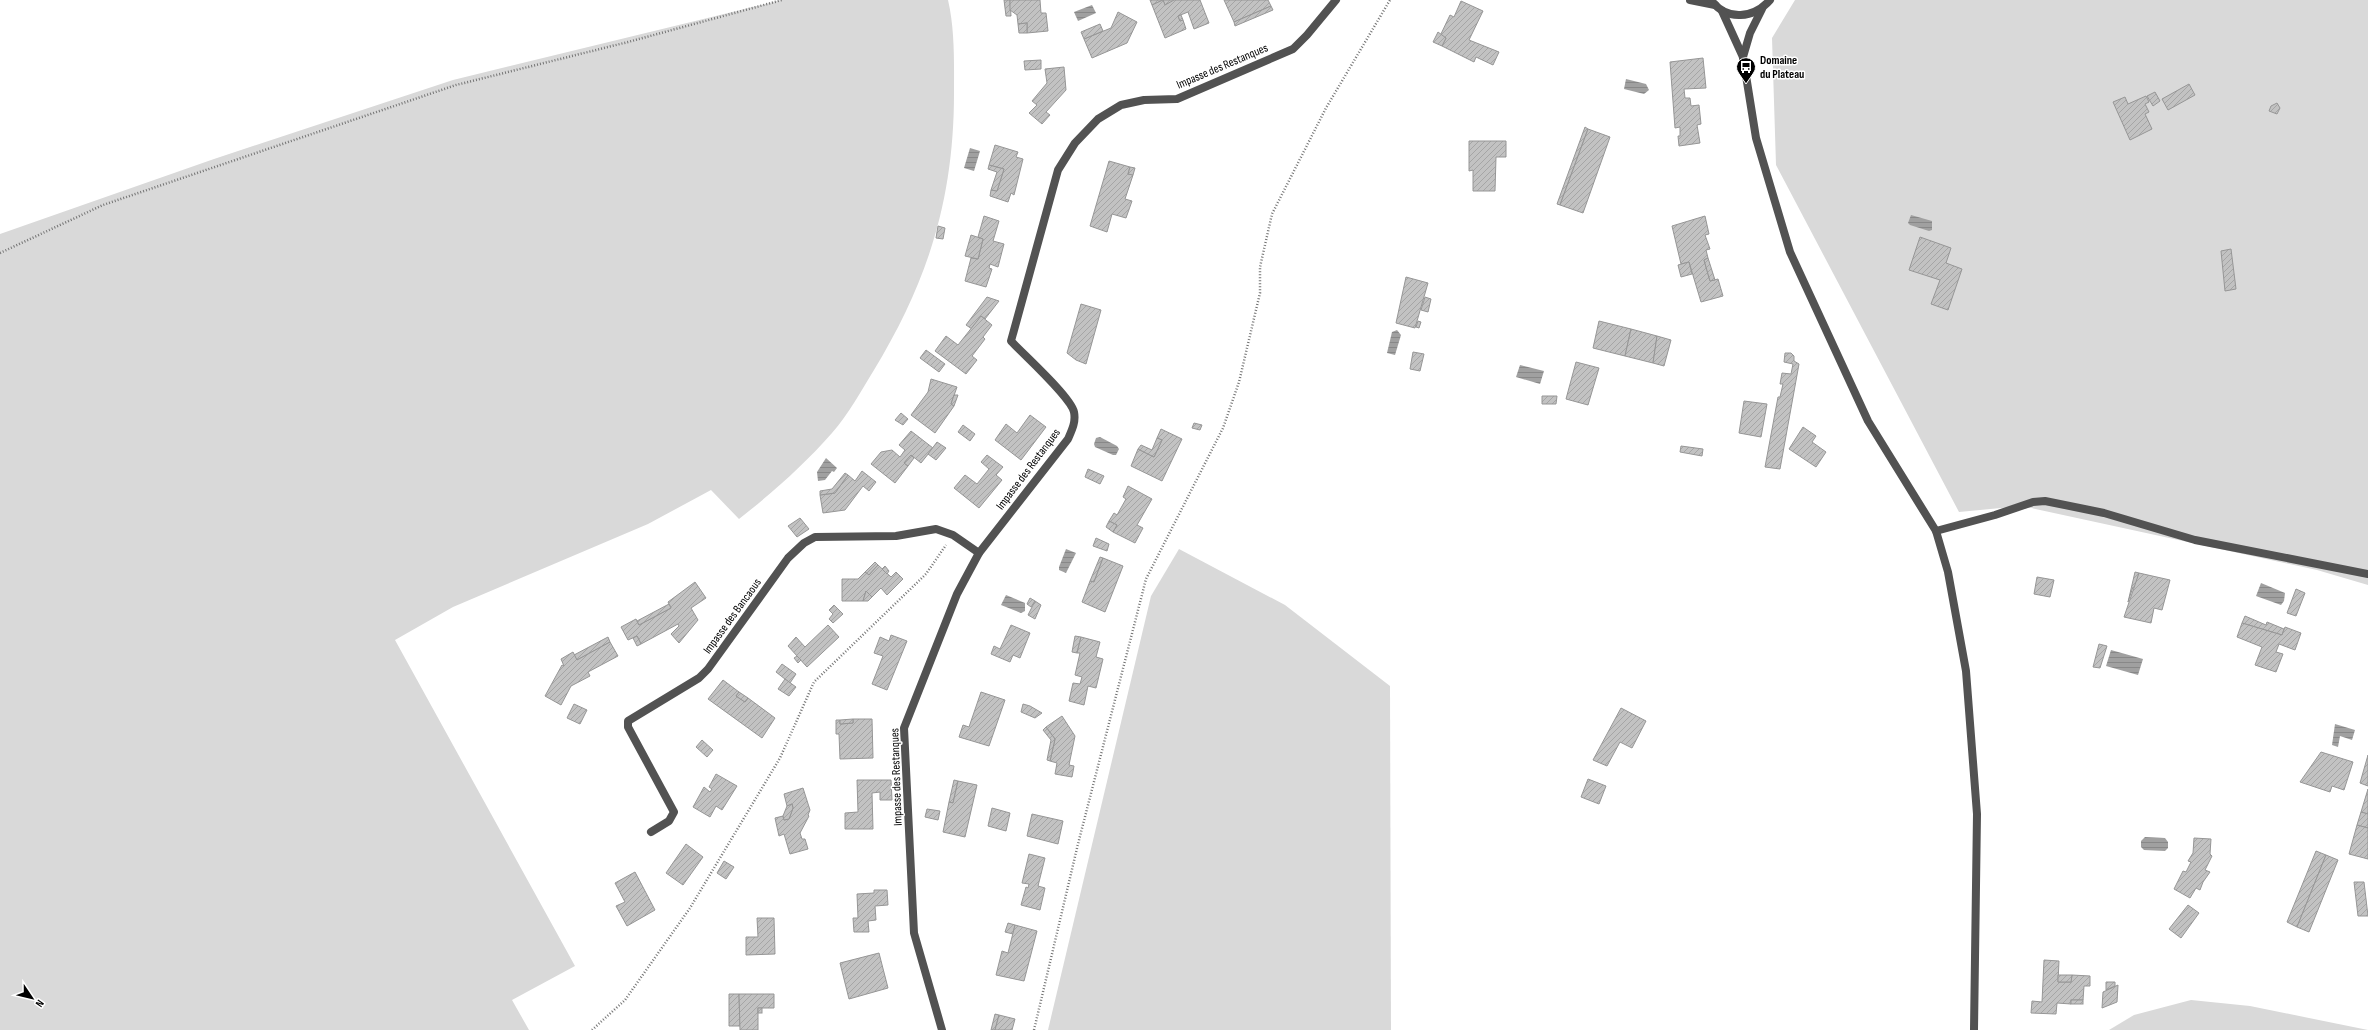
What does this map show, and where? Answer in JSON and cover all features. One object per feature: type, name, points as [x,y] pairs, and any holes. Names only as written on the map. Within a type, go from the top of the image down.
[{"type":"street","name":"Impasse des Restanques","points":[[942,1030],[914,933],[904,728],[957,594],[980,553],[1068,439],[1074,426],[1074,411],[1061,394],[1011,341],[1044,215],[1058,170],[1075,143],[1098,119],[1121,105],[1144,100],[1177,99],[1293,49],[1307,35],[1336,0]]},
{"type":"street","points":[[1690,0],[1713,2],[1722,10],[1743,57],[1756,138],[1790,252],[1868,421],[1936,531],[1948,572],[1966,671],[1977,814],[1974,1030]]},
{"type":"street","points":[[1743,57],[1750,33],[1762,9],[1770,0]]},
{"type":"street","points":[[1722,10],[1742,16],[1752,14],[1762,9]]},
{"type":"street","points":[[1936,531],[1995,515],[2033,502],[2045,501],[2104,513],[2195,540],[2368,574]]},
{"type":"street","name":"Impasse des Bancaous","points":[[651,832],[669,821],[674,812],[628,727],[628,721],[699,678],[708,669],[788,558],[804,543],[815,538],[896,536],[936,529],[953,535],[980,553]]},
{"type":"path","points":[[0,253],[103,205],[456,85],[628,42],[782,0]]},
{"type":"path","points":[[1034,1030],[1078,844],[1146,579],[1222,428],[1239,382],[1260,293],[1260,267],[1272,214],[1326,108],[1390,0]]},
{"type":"path","points":[[592,1030],[625,1000],[690,908],[780,758],[814,682],[926,574],[953,535]]},
{"type":"shaded area","points":[[781,0],[948,0],[953,35],[954,93],[953,132],[943,204],[923,271],[893,337],[874,370],[854,403],[832,433],[787,478],[739,519],[711,490],[648,524],[453,607],[395,640],[575,966],[512,1000],[529,1030],[0,1030],[0,234],[214,159],[453,80]]},
{"type":"shaded area","points":[[1795,0],[2368,0],[2368,585],[2317,570],[2022,506],[1959,512],[1776,165],[1772,38]]},
{"type":"shaded area","points":[[1092,5],[1096,13],[1078,21],[1074,12]]},
{"type":"shaded area","points":[[1626,79],[1646,84],[1649,90],[1644,94],[1624,89]]},
{"type":"shaded area","points":[[970,148],[980,151],[974,171],[964,168]]},
{"type":"shaded area","points":[[1911,215],[1932,221],[1932,230],[1929,231],[1910,225],[1908,223]]},
{"type":"shaded area","points":[[1397,330],[1401,335],[1395,355],[1387,353],[1392,332]]},
{"type":"shaded area","points":[[1520,365],[1544,371],[1540,384],[1516,377]]},
{"type":"shaded area","points":[[1100,437],[1117,446],[1119,449],[1116,455],[1095,447],[1094,444],[1096,438]]},
{"type":"shaded area","points":[[826,458],[837,468],[834,472],[832,471],[825,480],[818,481],[817,472]]},
{"type":"shaded area","points":[[1066,549],[1076,553],[1066,573],[1059,570],[1059,567]]},
{"type":"shaded area","points":[[1179,549],[1285,605],[1390,686],[1391,1030],[1048,1030],[1151,596]]},
{"type":"shaded area","points":[[2261,583],[2285,593],[2284,601],[2281,605],[2256,596]]},
{"type":"shaded area","points":[[1006,595],[1025,603],[1025,611],[1021,613],[1001,605]]},
{"type":"shaded area","points":[[2111,650],[2143,659],[2138,675],[2106,666]]},
{"type":"shaded area","points":[[2335,724],[2355,730],[2352,740],[2340,736],[2338,747],[2332,745]]},
{"type":"shaded area","points":[[2145,837],[2165,838],[2168,842],[2168,848],[2165,851],[2144,850],[2141,847],[2141,841]]},
{"type":"shaded area","points":[[2191,1000],[2250,1006],[2368,1030],[2109,1030],[2134,1015]]},
{"type":"building","points":[[1004,0],[1010,0],[1011,16],[1006,16]]},
{"type":"building","points":[[1010,0],[1040,0],[1041,13],[1046,13],[1048,31],[1027,33],[1027,23],[1018,24],[1017,15],[1010,10]]},
{"type":"building","points":[[1150,0],[1163,0],[1152,5]]},
{"type":"building","points":[[1163,0],[1174,0],[1175,1],[1165,5]]},
{"type":"building","points":[[1163,0],[1165,5],[1174,0],[1200,0],[1209,23],[1194,29],[1188,12],[1178,16],[1180,21],[1183,20],[1186,29],[1165,38],[1152,5]]},
{"type":"building","points":[[1224,0],[1268,0],[1271,6],[1234,22]]},
{"type":"building","points":[[1461,1],[1483,11],[1469,40],[1499,52],[1493,65],[1476,57],[1474,62],[1442,46],[1446,38],[1440,36],[1450,15],[1454,17]]},
{"type":"building","points":[[1271,6],[1273,10],[1235,26],[1234,22]]},
{"type":"building","points":[[1118,12],[1137,22],[1127,43],[1092,58],[1084,39],[1111,28]]},
{"type":"building","points":[[1181,15],[1183,20],[1180,21],[1178,16]]},
{"type":"building","points":[[1027,23],[1027,33],[1019,33],[1018,24]]},
{"type":"building","points":[[1100,24],[1103,31],[1084,39],[1081,32]]},
{"type":"building","points":[[1438,32],[1446,38],[1442,46],[1433,42]]},
{"type":"building","points":[[1703,58],[1706,88],[1684,89],[1685,98],[1690,98],[1691,106],[1699,105],[1701,124],[1697,125],[1700,143],[1679,146],[1678,136],[1680,136],[1680,127],[1675,128],[1670,62]]},
{"type":"building","points":[[1041,60],[1041,69],[1025,70],[1024,61]]},
{"type":"building","points":[[1064,67],[1066,90],[1046,112],[1050,115],[1042,124],[1029,113],[1037,105],[1032,101],[1047,83],[1045,69]]},
{"type":"building","points":[[2189,84],[2195,95],[2168,110],[2162,99]]},
{"type":"building","points":[[2155,92],[2160,101],[2153,106],[2147,96]]},
{"type":"building","points":[[2146,96],[2149,102],[2145,104],[2149,112],[2145,114],[2152,129],[2130,140],[2113,102],[2125,97],[2128,104]]},
{"type":"building","points":[[2277,103],[2280,108],[2277,114],[2269,111],[2271,106]]},
{"type":"building","points":[[1585,127],[1588,129],[1560,205],[1557,204]]},
{"type":"building","points":[[1588,129],[1610,137],[1583,213],[1560,205]]},
{"type":"building","points":[[1469,141],[1506,141],[1506,157],[1496,157],[1495,191],[1473,191],[1473,170],[1469,171]]},
{"type":"building","points":[[995,145],[1018,152],[1016,157],[1023,159],[1014,195],[1011,193],[1008,202],[990,196],[991,190],[997,191],[1004,169],[989,165]]},
{"type":"building","points":[[1109,161],[1130,167],[1128,174],[1133,175],[1125,199],[1132,201],[1126,218],[1112,214],[1107,232],[1090,226]]},
{"type":"building","points":[[989,165],[1004,169],[997,191],[991,190],[997,172],[988,169]]},
{"type":"building","points":[[1130,167],[1135,168],[1133,175],[1128,174]]},
{"type":"building","points":[[984,216],[999,221],[993,241],[1004,244],[998,267],[990,264],[989,268],[992,269],[986,287],[965,281],[971,258],[978,259],[983,239],[978,237]]},
{"type":"building","points":[[1705,216],[1709,234],[1705,235],[1710,249],[1706,250],[1708,258],[1704,260],[1710,281],[1718,279],[1723,296],[1701,302],[1689,262],[1681,264],[1672,226]]},
{"type":"building","points":[[938,226],[945,228],[943,239],[936,238]]},
{"type":"building","points":[[971,235],[983,239],[978,259],[965,256]]},
{"type":"building","points":[[1920,237],[1951,248],[1946,263],[1962,269],[1948,310],[1931,304],[1940,280],[1909,270]]},
{"type":"building","points":[[2231,249],[2236,289],[2225,291],[2221,251]]},
{"type":"building","points":[[1708,258],[1715,280],[1710,281],[1704,260]]},
{"type":"building","points":[[1689,262],[1692,274],[1681,277],[1678,265]]},
{"type":"building","points":[[1406,277],[1428,283],[1415,328],[1396,323]]},
{"type":"building","points":[[987,297],[999,301],[985,319],[981,316],[972,329],[966,325]]},
{"type":"building","points":[[1425,297],[1431,299],[1428,312],[1421,310]]},
{"type":"building","points":[[1081,304],[1101,310],[1086,364],[1076,360],[1067,353]]},
{"type":"building","points":[[981,316],[992,325],[983,337],[985,339],[972,356],[977,360],[966,374],[935,351],[946,336],[958,345]]},
{"type":"building","points":[[1418,321],[1421,322],[1419,328],[1416,327]]},
{"type":"building","points":[[1599,321],[1631,329],[1625,356],[1593,348]]},
{"type":"building","points":[[1631,329],[1657,336],[1653,363],[1625,356]]},
{"type":"building","points":[[1657,336],[1671,340],[1664,366],[1653,363]]},
{"type":"building","points":[[926,350],[945,364],[939,372],[920,358]]},
{"type":"building","points":[[1413,352],[1424,354],[1420,371],[1410,369]]},
{"type":"building","points":[[1785,353],[1791,353],[1794,356],[1794,361],[1799,364],[1780,469],[1765,467],[1778,397],[1780,397],[1783,384],[1780,384],[1782,373],[1791,374],[1793,364],[1784,362]]},
{"type":"building","points":[[1576,362],[1599,368],[1588,405],[1566,399]]},
{"type":"building","points":[[931,379],[957,387],[951,404],[954,406],[935,433],[911,415],[928,392]]},
{"type":"building","points":[[954,395],[958,395],[954,406],[951,404]]},
{"type":"building","points":[[1542,396],[1557,396],[1556,404],[1542,404]]},
{"type":"building","points":[[1744,401],[1767,404],[1761,437],[1739,433]]},
{"type":"building","points":[[901,413],[908,419],[903,425],[895,420]]},
{"type":"building","points":[[1030,415],[1046,427],[1021,460],[995,440],[1006,424],[1017,433]]},
{"type":"building","points":[[1194,423],[1202,425],[1200,430],[1192,428]]},
{"type":"building","points":[[963,425],[975,434],[970,441],[958,432]]},
{"type":"building","points":[[1803,427],[1816,436],[1812,442],[1826,452],[1816,467],[1789,449]]},
{"type":"building","points":[[1161,429],[1182,439],[1162,481],[1131,466],[1138,449],[1154,457],[1162,440],[1157,438]]},
{"type":"building","points":[[911,431],[933,448],[921,463],[911,455],[904,463],[908,466],[895,483],[871,464],[881,452],[892,450],[900,457],[905,450],[899,445]]},
{"type":"building","points":[[1157,438],[1162,440],[1154,457],[1138,449],[1141,445],[1152,450]]},
{"type":"building","points":[[937,442],[946,448],[936,460],[928,454]]},
{"type":"building","points":[[1681,446],[1703,449],[1702,456],[1680,452]]},
{"type":"building","points":[[911,455],[914,458],[908,466],[904,463]]},
{"type":"building","points":[[987,455],[1003,467],[996,475],[1002,480],[979,508],[954,488],[965,475],[977,484],[989,469],[981,462]]},
{"type":"building","points":[[1088,469],[1104,476],[1100,484],[1085,477]]},
{"type":"building","points":[[862,471],[876,482],[869,491],[863,486],[845,510],[823,513],[820,495],[835,493],[848,475],[855,481]]},
{"type":"building","points":[[845,473],[848,475],[835,493],[820,495],[820,491],[832,489]]},
{"type":"building","points":[[1128,486],[1152,499],[1137,525],[1143,528],[1135,543],[1113,532],[1117,525],[1109,521],[1114,513],[1117,515],[1126,499],[1123,497]]},
{"type":"building","points":[[800,518],[809,529],[797,537],[788,526]]},
{"type":"building","points":[[1109,521],[1117,525],[1113,532],[1106,527]]},
{"type":"building","points":[[1096,538],[1109,544],[1107,551],[1093,546]]},
{"type":"building","points":[[1100,557],[1103,558],[1094,582],[1090,581]]},
{"type":"building","points":[[1103,558],[1123,566],[1105,612],[1082,602],[1090,581],[1094,582]]},
{"type":"building","points":[[875,562],[878,565],[869,575],[865,572]]},
{"type":"building","points":[[878,565],[891,577],[896,572],[903,579],[887,595],[881,588],[872,597],[866,591],[863,601],[842,601],[842,579],[858,579],[865,572],[869,575]]},
{"type":"building","points":[[885,566],[889,571],[887,574],[882,569]]},
{"type":"building","points":[[2135,572],[2139,573],[2135,588],[2133,587],[2128,602]]},
{"type":"building","points":[[2139,573],[2170,580],[2162,610],[2154,608],[2151,623],[2124,617]]},
{"type":"building","points":[[2037,577],[2054,580],[2050,597],[2034,594]]},
{"type":"building","points":[[695,582],[706,598],[691,608],[698,620],[679,643],[671,634],[679,626],[678,624],[641,644],[637,636],[628,640],[621,627],[636,619],[639,625],[671,608],[668,602]]},
{"type":"building","points":[[2296,589],[2305,593],[2296,616],[2287,613]]},
{"type":"building","points":[[866,591],[872,597],[868,601],[863,601]]},
{"type":"building","points":[[1030,598],[1035,601],[1031,607],[1027,604]]},
{"type":"building","points":[[1035,601],[1041,605],[1035,619],[1028,615]]},
{"type":"building","points":[[669,604],[671,608],[639,625],[637,621]]},
{"type":"building","points":[[834,605],[843,614],[833,623],[829,619],[833,614],[829,610]]},
{"type":"building","points":[[2245,616],[2266,625],[2267,622],[2284,629],[2282,635],[2242,623]]},
{"type":"building","points":[[2242,623],[2282,635],[2285,627],[2301,633],[2295,650],[2279,644],[2276,652],[2283,654],[2276,672],[2255,665],[2262,647],[2237,637]]},
{"type":"building","points":[[828,625],[839,637],[807,667],[788,646],[796,637],[805,647]]},
{"type":"building","points":[[1011,625],[1030,633],[1020,658],[1013,655],[1010,662],[991,654],[994,646],[1000,649]]},
{"type":"building","points":[[891,635],[907,641],[887,690],[872,684],[883,656],[874,653],[880,637],[889,641]]},
{"type":"building","points":[[637,636],[641,644],[637,646],[633,638]]},
{"type":"building","points":[[1075,636],[1081,637],[1077,653],[1072,652]]},
{"type":"building","points":[[608,637],[610,642],[577,660],[574,655]]},
{"type":"building","points":[[1081,637],[1100,642],[1096,657],[1103,659],[1096,688],[1088,686],[1084,705],[1069,701],[1073,683],[1080,684],[1082,677],[1075,675],[1080,653],[1077,653]]},
{"type":"building","points":[[610,642],[618,656],[588,672],[590,676],[571,686],[561,705],[545,696],[562,665],[564,666],[561,659],[573,652],[577,660]]},
{"type":"building","points":[[2099,644],[2107,646],[2100,668],[2093,667]]},
{"type":"building","points":[[797,656],[801,660],[798,663],[794,658]]},
{"type":"building","points":[[782,664],[796,674],[790,683],[776,672]]},
{"type":"building","points":[[785,679],[796,687],[789,696],[778,689]]},
{"type":"building","points":[[723,680],[739,692],[736,696],[745,702],[748,698],[775,718],[762,738],[708,699]]},
{"type":"building","points":[[739,692],[748,698],[745,702],[736,696]]},
{"type":"building","points":[[981,692],[1005,700],[989,746],[959,737],[963,725],[969,727]]},
{"type":"building","points":[[574,704],[587,710],[580,724],[567,718]]},
{"type":"building","points":[[1023,704],[1042,713],[1035,718],[1021,712]]},
{"type":"building","points":[[1621,708],[1646,721],[1632,748],[1620,742],[1607,766],[1593,760]]},
{"type":"building","points":[[1062,716],[1075,736],[1069,765],[1074,766],[1072,777],[1055,774],[1057,763],[1050,761],[1055,739],[1046,727]]},
{"type":"building","points":[[853,719],[872,719],[873,758],[840,759],[839,734],[836,734],[836,720],[840,720],[840,724],[853,723]]},
{"type":"building","points":[[853,719],[853,723],[840,724],[840,720]]},
{"type":"building","points":[[1046,727],[1055,739],[1050,761],[1047,760],[1051,740],[1043,730]]},
{"type":"building","points":[[702,740],[713,750],[707,757],[696,747]]},
{"type":"building","points":[[2321,752],[2353,762],[2344,790],[2332,786],[2330,792],[2300,782]]},
{"type":"building","points":[[2368,755],[2368,786],[2360,783]]},
{"type":"building","points":[[716,774],[737,786],[722,810],[716,806],[710,817],[693,807],[704,787],[710,792],[712,789],[709,787]]},
{"type":"building","points":[[1588,779],[1606,786],[1599,804],[1581,797]]},
{"type":"building","points":[[857,780],[891,780],[892,800],[880,800],[880,792],[872,793],[873,829],[845,829],[845,813],[858,812]]},
{"type":"building","points":[[954,780],[958,781],[953,803],[949,802]]},
{"type":"building","points":[[958,781],[977,785],[965,837],[943,832],[949,802],[953,803]]},
{"type":"building","points":[[803,788],[810,810],[809,816],[800,833],[802,839],[805,839],[808,849],[790,854],[784,834],[779,836],[775,818],[783,816],[784,820],[789,819],[793,808],[792,804],[787,806],[784,794]]},
{"type":"building","points":[[2368,789],[2368,814],[2361,812]]},
{"type":"building","points":[[792,804],[793,808],[789,819],[784,820],[783,816],[787,806]]},
{"type":"building","points":[[992,808],[1010,813],[1006,831],[988,826]]},
{"type":"building","points":[[927,809],[940,811],[938,820],[925,817]]},
{"type":"building","points":[[2361,812],[2368,814],[2368,828],[2357,825]]},
{"type":"building","points":[[1032,814],[1063,821],[1058,844],[1027,836]]},
{"type":"building","points":[[2357,825],[2368,828],[2368,859],[2349,854]]},
{"type":"building","points":[[2194,838],[2211,839],[2210,854],[2212,856],[2205,870],[2210,872],[2203,882],[2200,890],[2196,888],[2190,898],[2174,889],[2183,871],[2186,872],[2191,862],[2188,861],[2193,853]]},
{"type":"building","points":[[686,844],[703,857],[683,885],[666,873]]},
{"type":"building","points":[[2316,851],[2326,855],[2297,927],[2287,922]]},
{"type":"building","points":[[1029,854],[1045,858],[1038,886],[1045,888],[1040,910],[1021,905],[1026,887],[1028,888],[1029,884],[1022,883]]},
{"type":"building","points":[[2326,855],[2338,860],[2309,932],[2297,927]]},
{"type":"building","points":[[724,861],[734,867],[726,879],[717,873]]},
{"type":"building","points":[[635,872],[655,910],[627,926],[616,906],[625,902],[615,883]]},
{"type":"building","points":[[2354,882],[2364,882],[2368,916],[2358,916]]},
{"type":"building","points":[[874,890],[887,890],[888,905],[875,906],[876,920],[868,921],[869,932],[854,932],[853,918],[858,918],[857,894],[874,893]]},
{"type":"building","points":[[2188,905],[2199,913],[2181,938],[2169,929]]},
{"type":"building","points":[[757,918],[774,918],[775,954],[746,955],[746,937],[758,937]]},
{"type":"building","points":[[1008,923],[1015,925],[1013,934],[1005,932]]},
{"type":"building","points":[[1015,925],[1037,931],[1024,981],[996,975],[1002,951],[1008,953]]},
{"type":"building","points":[[879,953],[888,988],[849,999],[840,963]]},
{"type":"building","points":[[2044,960],[2059,961],[2058,982],[2071,982],[2072,975],[2090,976],[2090,986],[2084,986],[2083,1000],[2071,1000],[2071,1004],[2057,1003],[2056,1014],[2031,1013],[2032,1001],[2042,1002]]},
{"type":"building","points":[[2058,975],[2072,975],[2071,982],[2058,982]]},
{"type":"building","points":[[2106,982],[2115,982],[2115,986],[2106,990]]},
{"type":"building","points":[[2118,985],[2117,1002],[2102,1008],[2103,992]]},
{"type":"building","points":[[729,994],[739,994],[740,1026],[729,1026]]},
{"type":"building","points":[[739,994],[774,994],[774,1008],[758,1008],[758,1030],[740,1030]]},
{"type":"building","points":[[2071,1000],[2083,1000],[2083,1004],[2071,1004]]},
{"type":"building","points":[[758,1008],[762,1008],[762,1013],[758,1013]]},
{"type":"building","points":[[995,1014],[999,1015],[995,1030],[991,1030]]},
{"type":"building","points":[[999,1015],[1015,1019],[1012,1030],[995,1030]]},
{"type":"place","name":"Domaine du Plateau","points":[[1746,84]]}]
